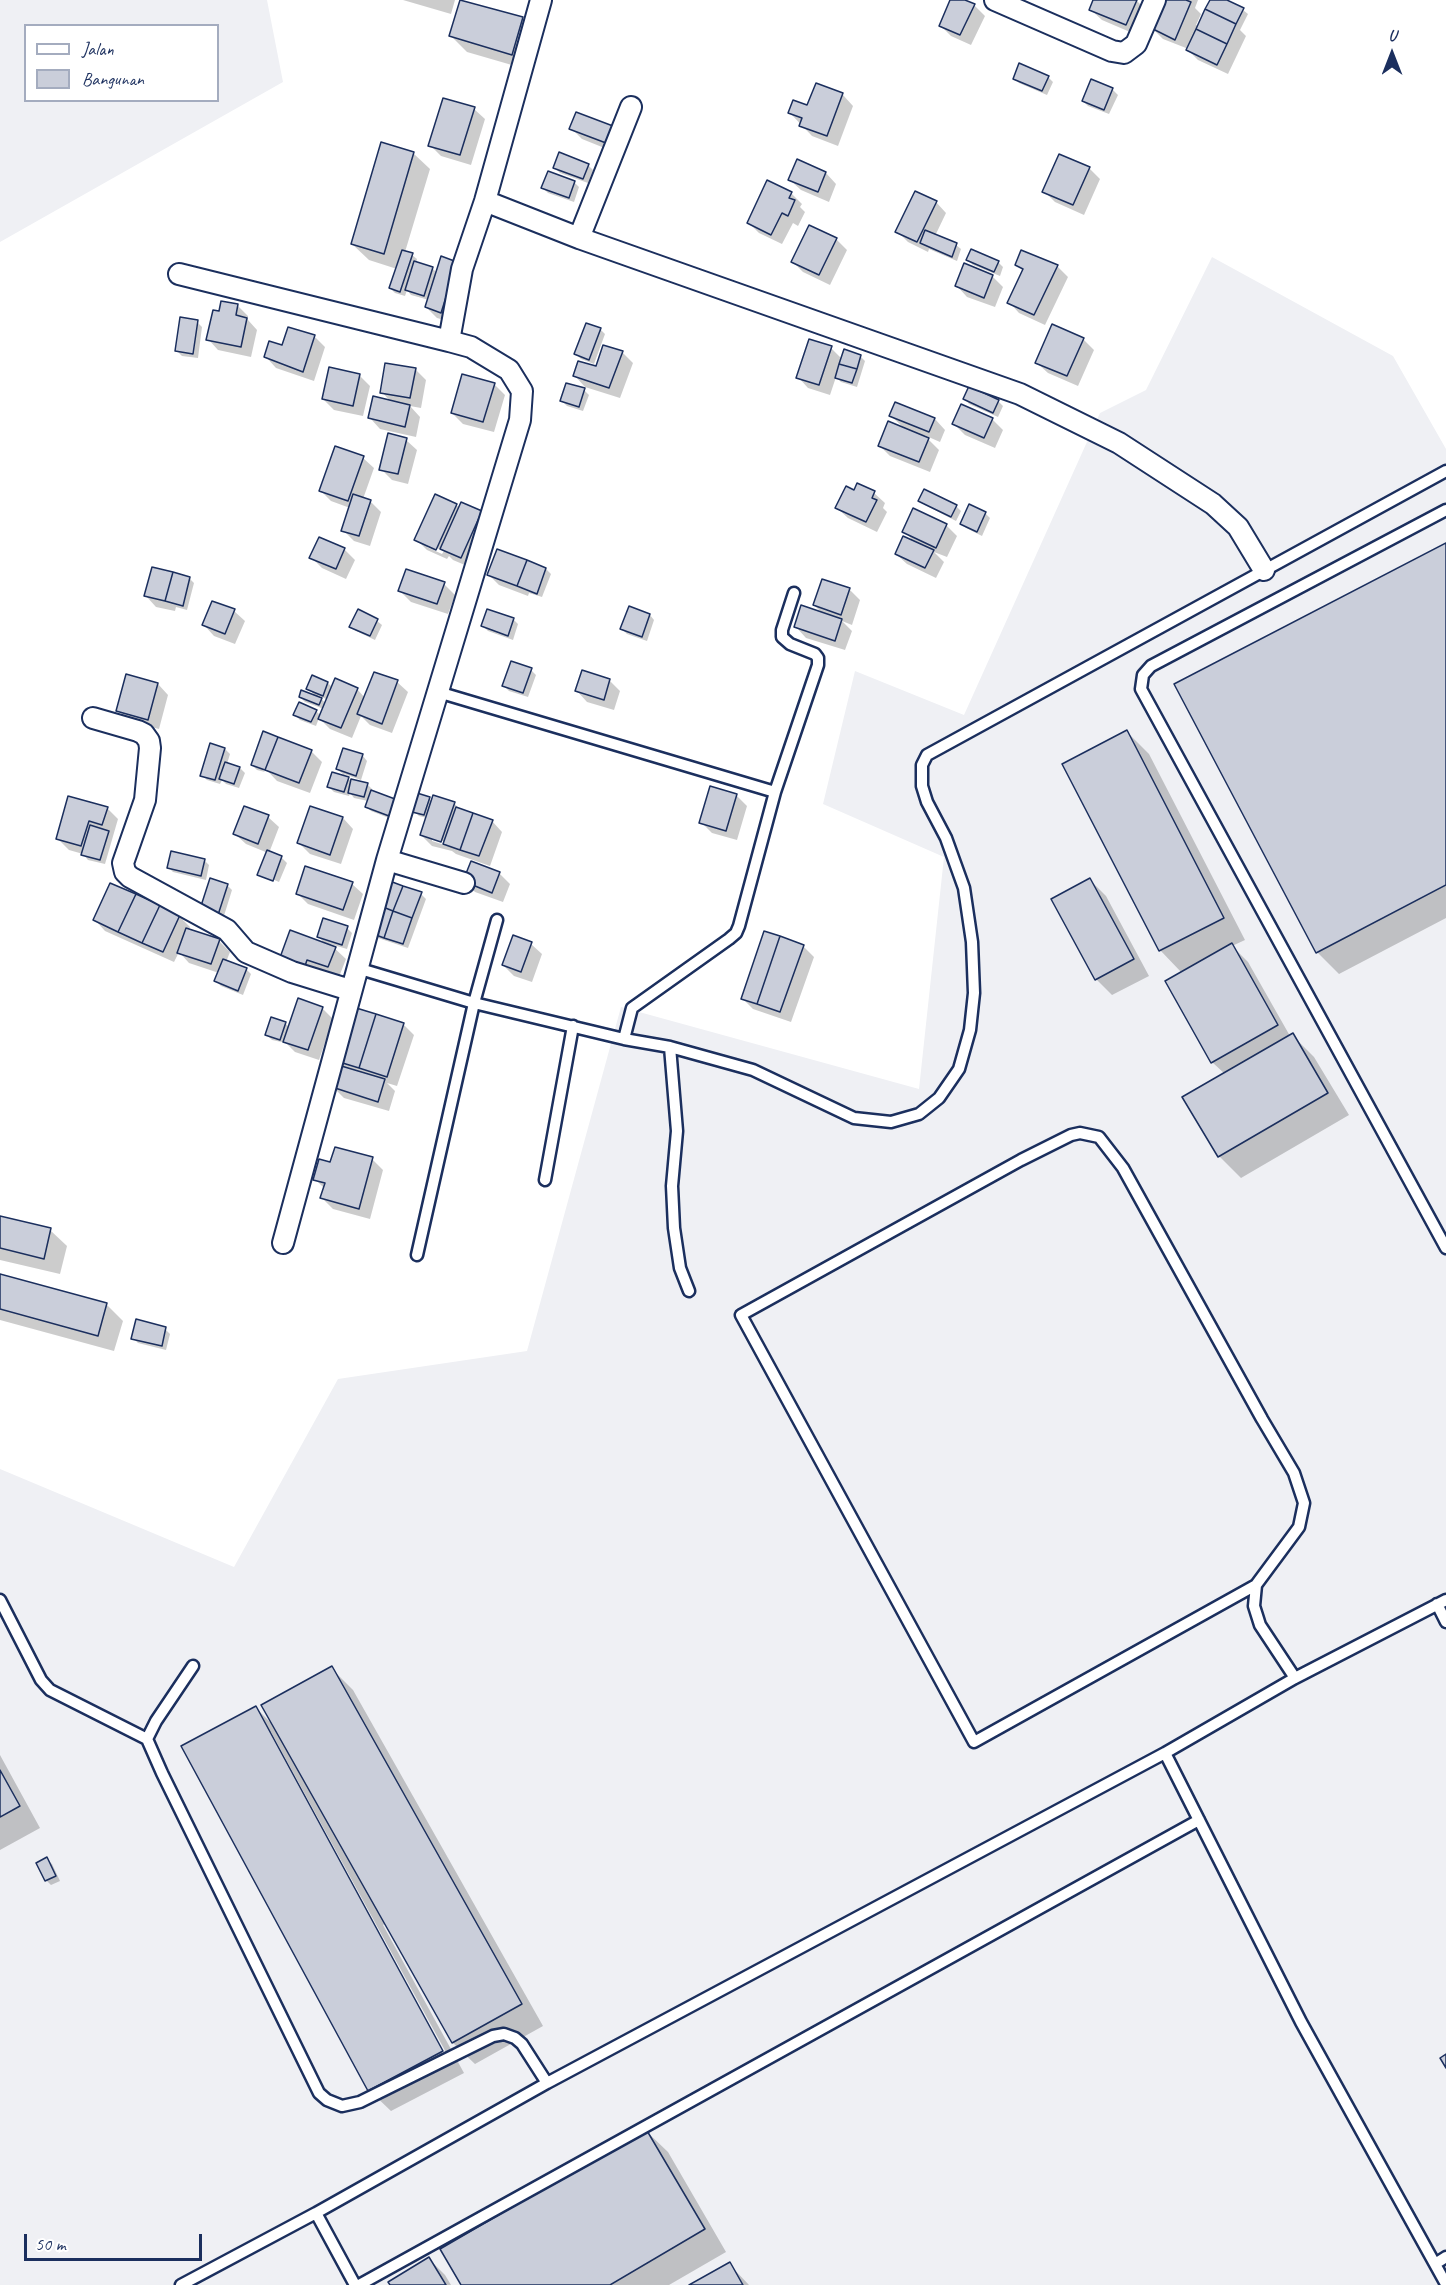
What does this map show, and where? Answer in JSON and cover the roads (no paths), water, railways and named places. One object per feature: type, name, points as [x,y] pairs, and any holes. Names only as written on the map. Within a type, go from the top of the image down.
[{"type":"street","points":[[448,341],[462,269],[485,201],[541,0]]},
{"type":"street","points":[[995,0],[1112,51],[1124,53],[1136,44],[1155,0]]},
{"type":"street","points":[[579,238],[631,107]]},
{"type":"street","points":[[485,201],[579,238],[1020,394],[1119,443],[1213,504],[1238,527],[1264,570]]},
{"type":"street","points":[[179,274],[471,347],[509,370],[522,392],[520,420],[387,860],[283,1243]]},
{"type":"street","points":[[93,718],[144,734],[150,748],[145,800],[123,863],[125,872],[130,877],[227,930],[239,947],[246,952],[292,972],[350,990]]},
{"type":"street","points":[[387,860],[464,883]]},
{"type":"lane","points":[[357,968],[474,1003],[624,1039],[670,1047],[753,1070],[854,1118],[891,1122],[919,1114],[939,1098],[959,1070],[970,1030],[974,993],[972,942],[964,888],[946,838],[927,802],[922,786],[922,765],[927,755],[1446,471]]},
{"type":"lane","points":[[1446,510],[1151,666],[1143,675],[1141,689],[1446,1248]]},
{"type":"lane","points":[[624,1039],[632,1008],[736,933],[775,792],[818,665],[818,658],[815,654],[789,644],[782,637],[782,630],[794,593]]},
{"type":"lane","points":[[438,692],[775,792]]},
{"type":"lane","points":[[417,1255],[474,1003],[497,920]]},
{"type":"lane","points":[[545,1180],[573,1026]]},
{"type":"lane","points":[[670,1047],[677,1131],[672,1186],[674,1228],[681,1268],[689,1291]]},
{"type":"lane","points":[[1256,1585],[974,1742],[741,1315],[1071,1135],[1080,1133],[1099,1137],[1123,1168],[1294,1473],[1304,1503],[1299,1527],[1256,1585],[1254,1606],[1260,1625],[1295,1678]]},
{"type":"lane","points":[[0,1600],[41,1680],[50,1690],[147,1739],[319,2093],[327,2100],[342,2106],[360,2103],[493,2036],[504,2034],[515,2038],[522,2044],[547,2083]]},
{"type":"lane","points":[[181,2285],[316,2213],[547,2083],[1165,1753],[1295,1678],[1442,1602],[1446,1622]]},
{"type":"lane","points":[[147,1739],[156,1720],[193,1666]]},
{"type":"lane","points":[[1165,1753],[1300,2022],[1446,2284]]},
{"type":"lane","points":[[316,2213],[357,2285],[1199,1820]]},
{"type":"lane","points":[[1435,2264],[1446,2258]]}]
